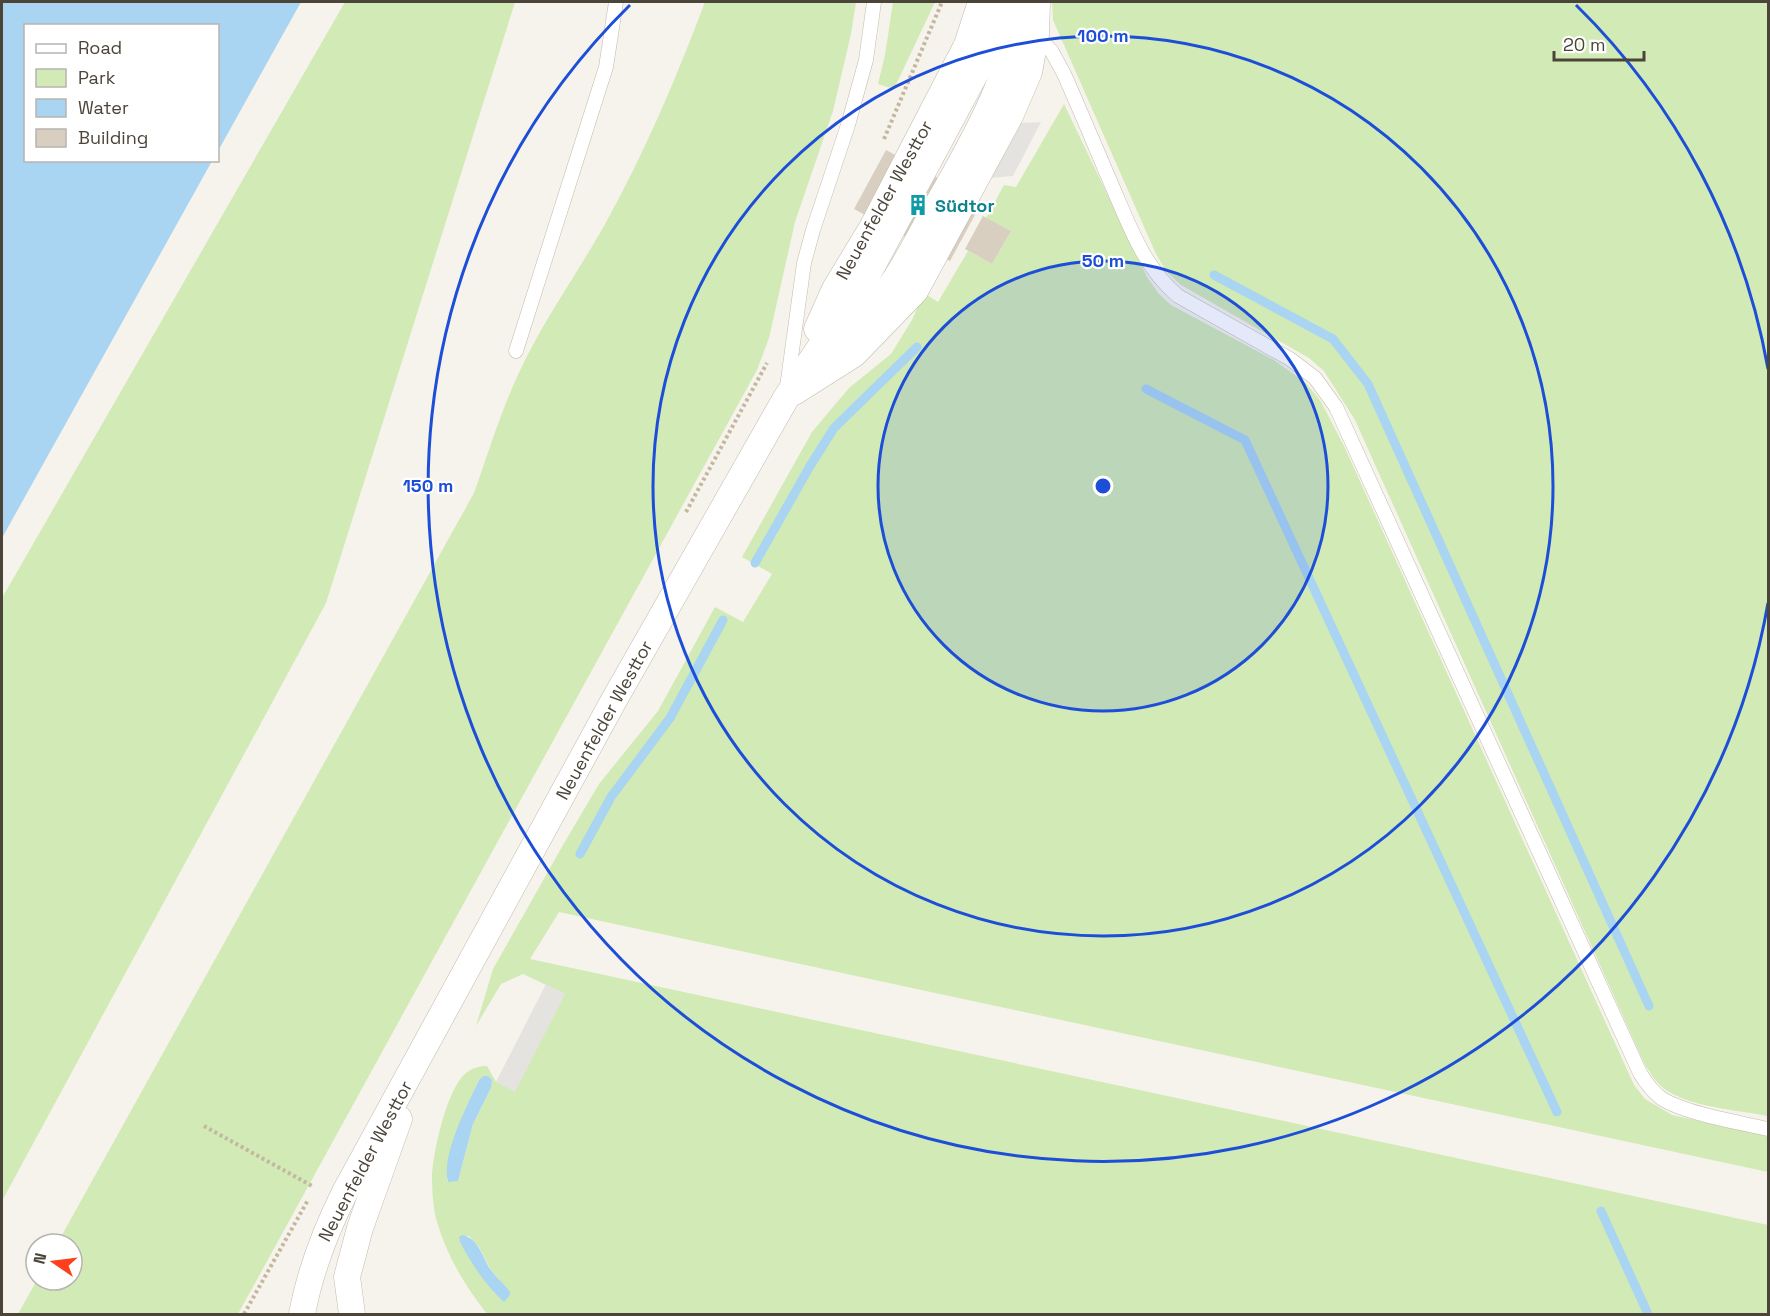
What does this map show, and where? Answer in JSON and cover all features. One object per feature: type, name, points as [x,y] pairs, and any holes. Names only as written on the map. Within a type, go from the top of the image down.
[{"type":"street","name":"Neuenfelder Westtor","points":[[786,398],[835,289],[872,228],[967,45],[981,2]]},
{"type":"street","name":"Neuenfelder Westtor","points":[[302,1314],[308,1282],[318,1250],[333,1217],[614,700],[786,398],[862,285],[980,65],[994,28],[1020,9],[1029,72],[1010,116],[915,291],[855,354],[786,398]]},
{"type":"street","name":"Neuenfelder Westtor","points":[[352,1314],[347,1277],[360,1228],[426,1045]]},
{"type":"lane","points":[[516,351],[606,68],[616,2]]},
{"type":"lane","points":[[786,398],[804,263],[866,60],[874,2]]},
{"type":"lane","points":[[1020,9],[1052,52],[1064,74],[1134,236],[1164,285],[1178,297],[1290,359],[1315,378],[1336,407],[1630,1052],[1649,1087],[1662,1098],[1679,1107],[1768,1129]]},
{"type":"path","points":[[882,144],[942,2]]},
{"type":"path","points":[[204,1126],[314,1188]]},
{"type":"green space","points":[[345,2],[515,2],[326,603],[2,1201],[2,598]]},
{"type":"green space","points":[[705,2],[856,2],[833,111],[795,222],[769,338],[757,370],[238,1314],[18,1314],[30,1292],[84,1292],[84,1232],[64,1232],[474,493],[517,377],[537,338],[604,226],[633,171],[671,88]]},
{"type":"green space","points":[[893,2],[935,2],[894,89],[878,84]]},
{"type":"green space","points":[[1052,2],[1768,2],[1768,1116],[1713,1107],[1684,1099],[1662,1087],[1645,1065],[1355,420],[1324,371],[1309,358],[1181,285],[1166,271],[1156,254],[1053,20]]},
{"type":"green space","points":[[1064,104],[1147,277],[1159,294],[1171,305],[1274,360],[1306,383],[1320,400],[1344,446],[1634,1085],[1645,1099],[1672,1115],[1768,1136],[1768,1172],[559,912],[530,959],[1768,1225],[1768,1314],[487,1314],[471,1293],[446,1247],[435,1211],[432,1176],[442,1121],[453,1092],[466,1073],[481,1066],[487,1066],[496,1082],[565,994],[523,974],[501,984],[476,1026],[493,969],[599,784],[658,711],[715,607],[743,622],[772,574],[742,557],[812,432],[849,388],[891,354],[912,320],[924,293],[938,302],[968,251],[992,264],[1011,231],[986,218],[1004,185],[1016,187]],"holes":[[[479,1080],[491,1088],[473,1124],[458,1181],[447,1181],[454,1141]],[[461,1236],[469,1236],[479,1247],[492,1272],[506,1287],[482,1277],[460,1242]]]},
{"type":"shaded area","points":[[1041,122],[1013,176],[990,178],[1021,123]]},
{"type":"shaded area","points":[[546,984],[565,994],[515,1092],[496,1082]]},
{"type":"water","points":[[2,2],[301,2],[219,149],[219,24],[24,24],[24,162],[211,162],[2,538]]},
{"type":"water","points":[[484,1076],[492,1080],[491,1088],[473,1124],[458,1181],[448,1182],[448,1158],[452,1145],[479,1080]]},
{"type":"water","points":[[462,1235],[477,1245],[493,1273],[510,1292],[504,1302],[485,1282],[469,1258],[460,1242],[459,1237]]},
{"type":"building","name":"Südtor","points":[[886,150],[982,202],[950,261],[854,209]]},
{"type":"building","points":[[983,216],[1011,231],[992,264],[965,249]]},
{"type":"waterway","points":[[1214,275],[1333,339],[1368,384],[1649,1006]]},
{"type":"waterway","points":[[755,563],[834,428],[917,347]]},
{"type":"waterway","points":[[1146,389],[1245,440],[1557,1112]]},
{"type":"waterway","points":[[580,854],[611,797],[670,718],[723,620]]},
{"type":"waterway","points":[[1601,1211],[1648,1314]]},
{"type":"place","name":"Südtor","points":[[918,205]]}]
